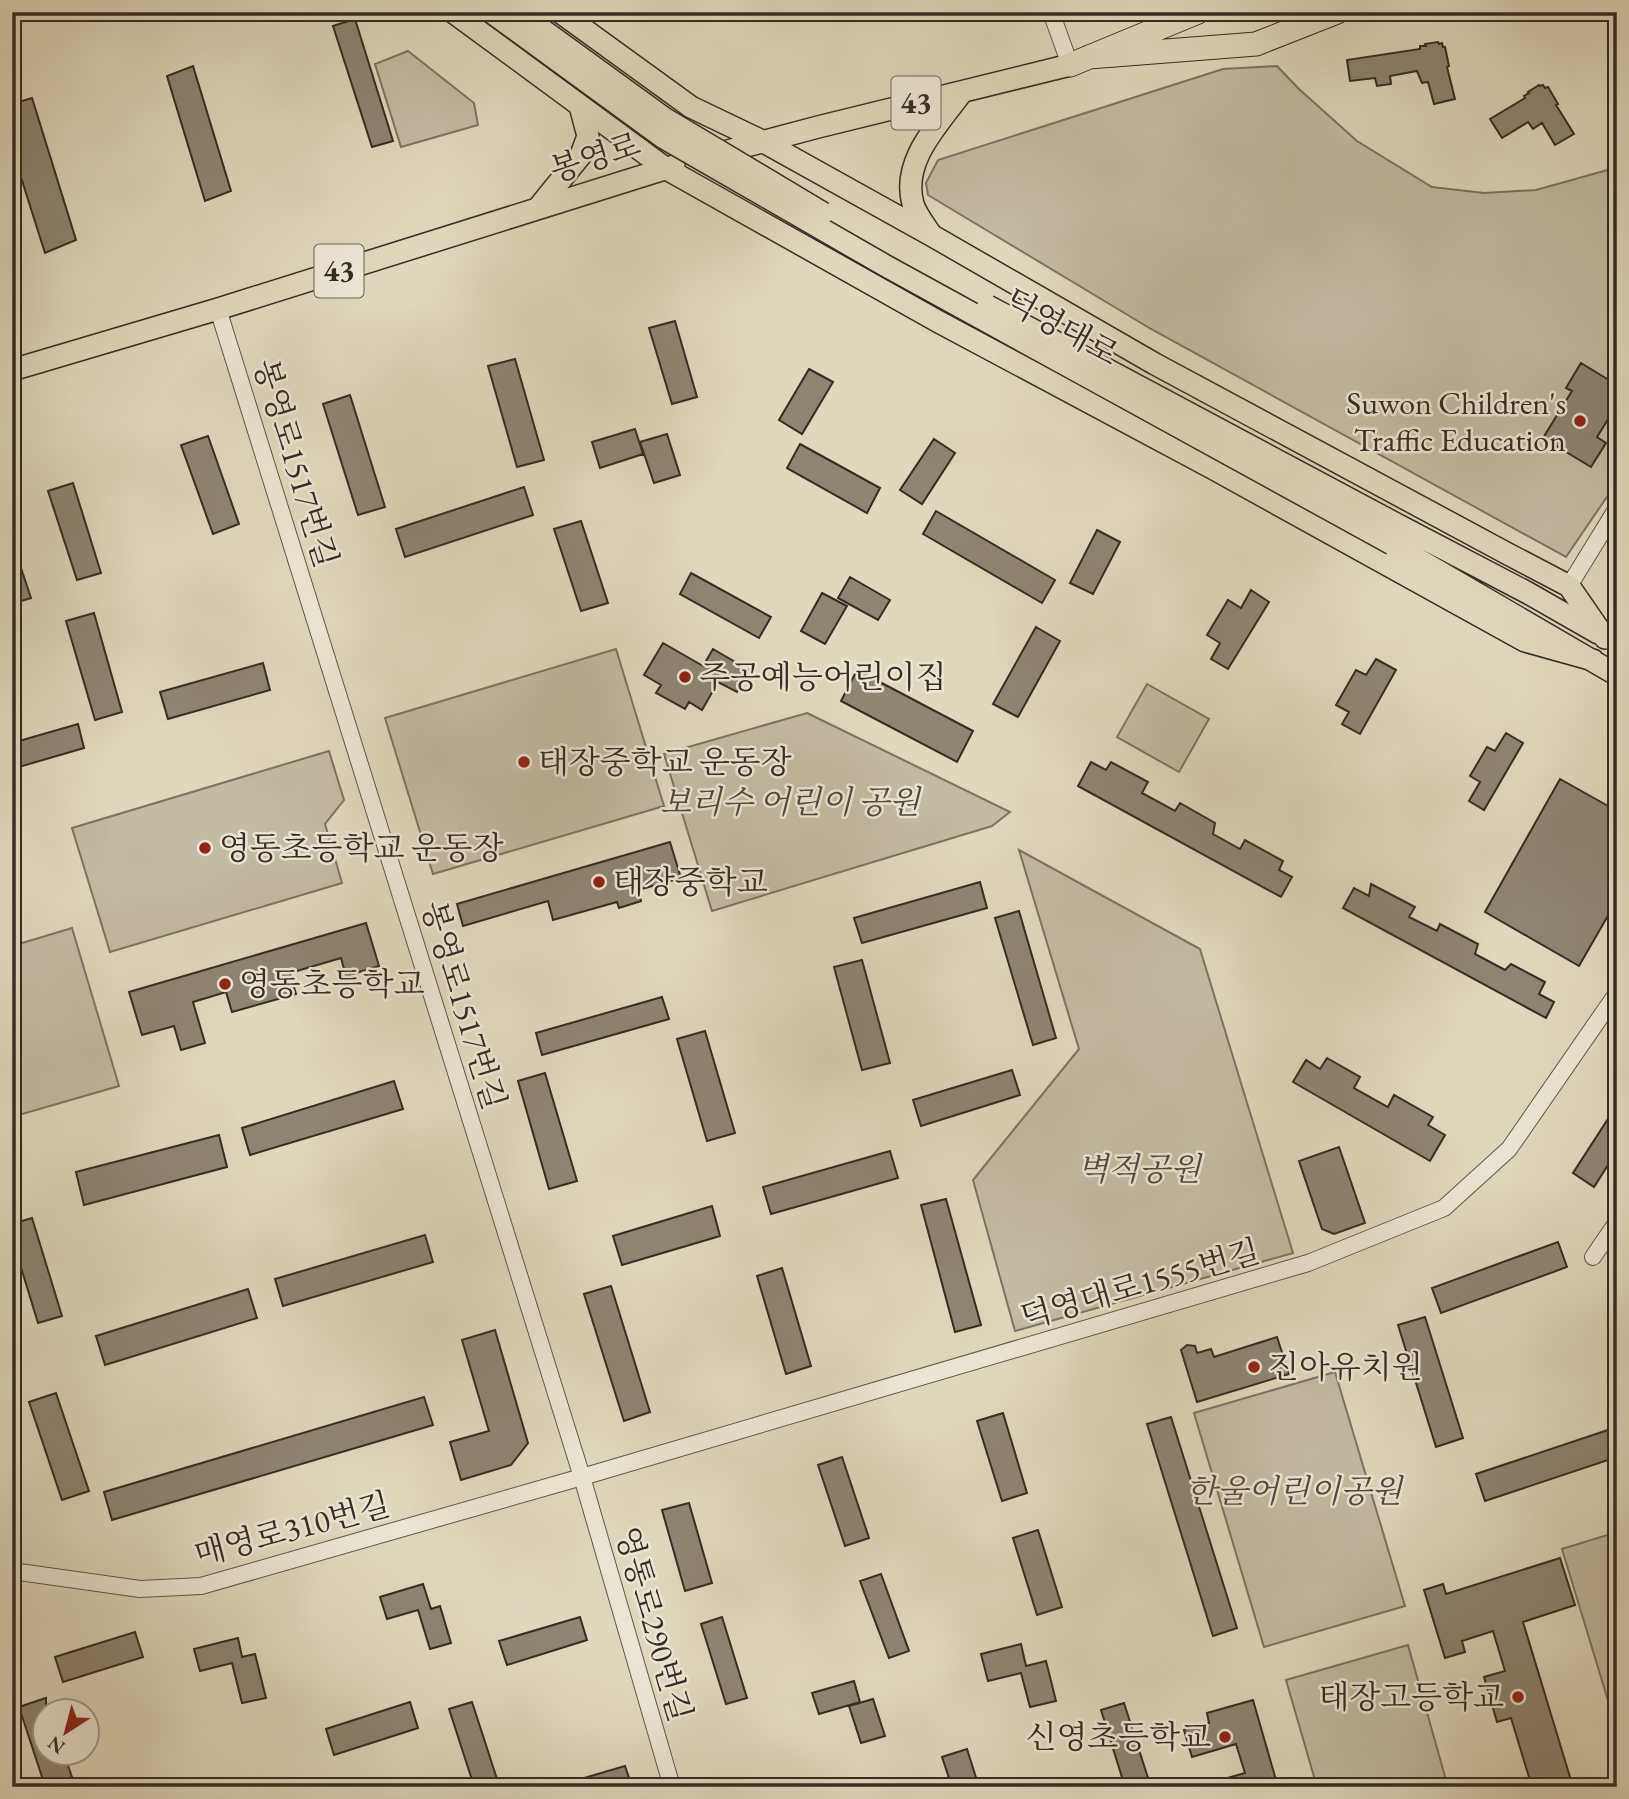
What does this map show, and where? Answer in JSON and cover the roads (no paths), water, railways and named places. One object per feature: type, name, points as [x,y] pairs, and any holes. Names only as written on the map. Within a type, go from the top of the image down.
[{"type":"highway","name":"봉영로","points":[[1080,61],[1198,12]]},
{"type":"highway","points":[[1080,61],[1256,44],[1337,12]]},
{"type":"main road","points":[[453,12],[664,168],[916,309],[1226,475],[1525,641],[1593,660]]},
{"type":"main road","name":"덕영대로","points":[[491,12],[663,138],[886,267],[1396,535],[1528,593],[1611,640]]},
{"type":"main road","name":"덕영대로","points":[[518,12],[664,118],[893,255],[1396,535],[1617,675]]},
{"type":"main road","points":[[561,12],[691,107],[762,141],[1167,370],[1569,586],[1611,640]]},
{"type":"main road","name":"봉영로","points":[[12,370],[218,309],[664,168],[1080,61]]},
{"type":"main road","points":[[931,235],[914,206],[910,180],[918,154],[962,92]]},
{"type":"main road","points":[[537,208],[581,155],[588,136],[580,106]]},
{"type":"street","points":[[1051,12],[1080,61]]},
{"type":"street","name":"봉영로1517번길","points":[[218,309],[582,1477]]},
{"type":"street","points":[[1569,586],[1617,508]]},
{"type":"street","name":"덕영대로1555번길","points":[[582,1477],[1308,1263],[1444,1208],[1509,1149],[1617,993]]},
{"type":"street","points":[[1593,1257],[1617,1222]]},
{"type":"street","name":"매영로310번길","points":[[12,1571],[140,1588],[201,1586],[582,1477]]},
{"type":"street","name":"영통로290번길","points":[[582,1477],[672,1787]]},
{"type":"place","name":"Suwon Children's Traffic Education","points":[[1580,421]]},
{"type":"place","name":"주공예능어린이집","points":[[685,677]]},
{"type":"place","name":"태장중학교 운동장","points":[[524,762]]},
{"type":"place","name":"영동초등학교 운동장","points":[[205,848]]},
{"type":"place","name":"태장중학교","points":[[599,882]]},
{"type":"place","name":"영동초등학교","points":[[225,984]]},
{"type":"place","name":"진아유치원","points":[[1254,1367]]},
{"type":"place","name":"태장고등학교","points":[[1518,1697]]},
{"type":"place","name":"신영초등학교","points":[[1225,1737]]},
{"type":"park label","name":"보리수 어린이 공원","points":[[790,802]]},
{"type":"park label","name":"벽적공원","points":[[1139,1169]]},
{"type":"park label","name":"한울어린이공원","points":[[1294,1491]]}]
